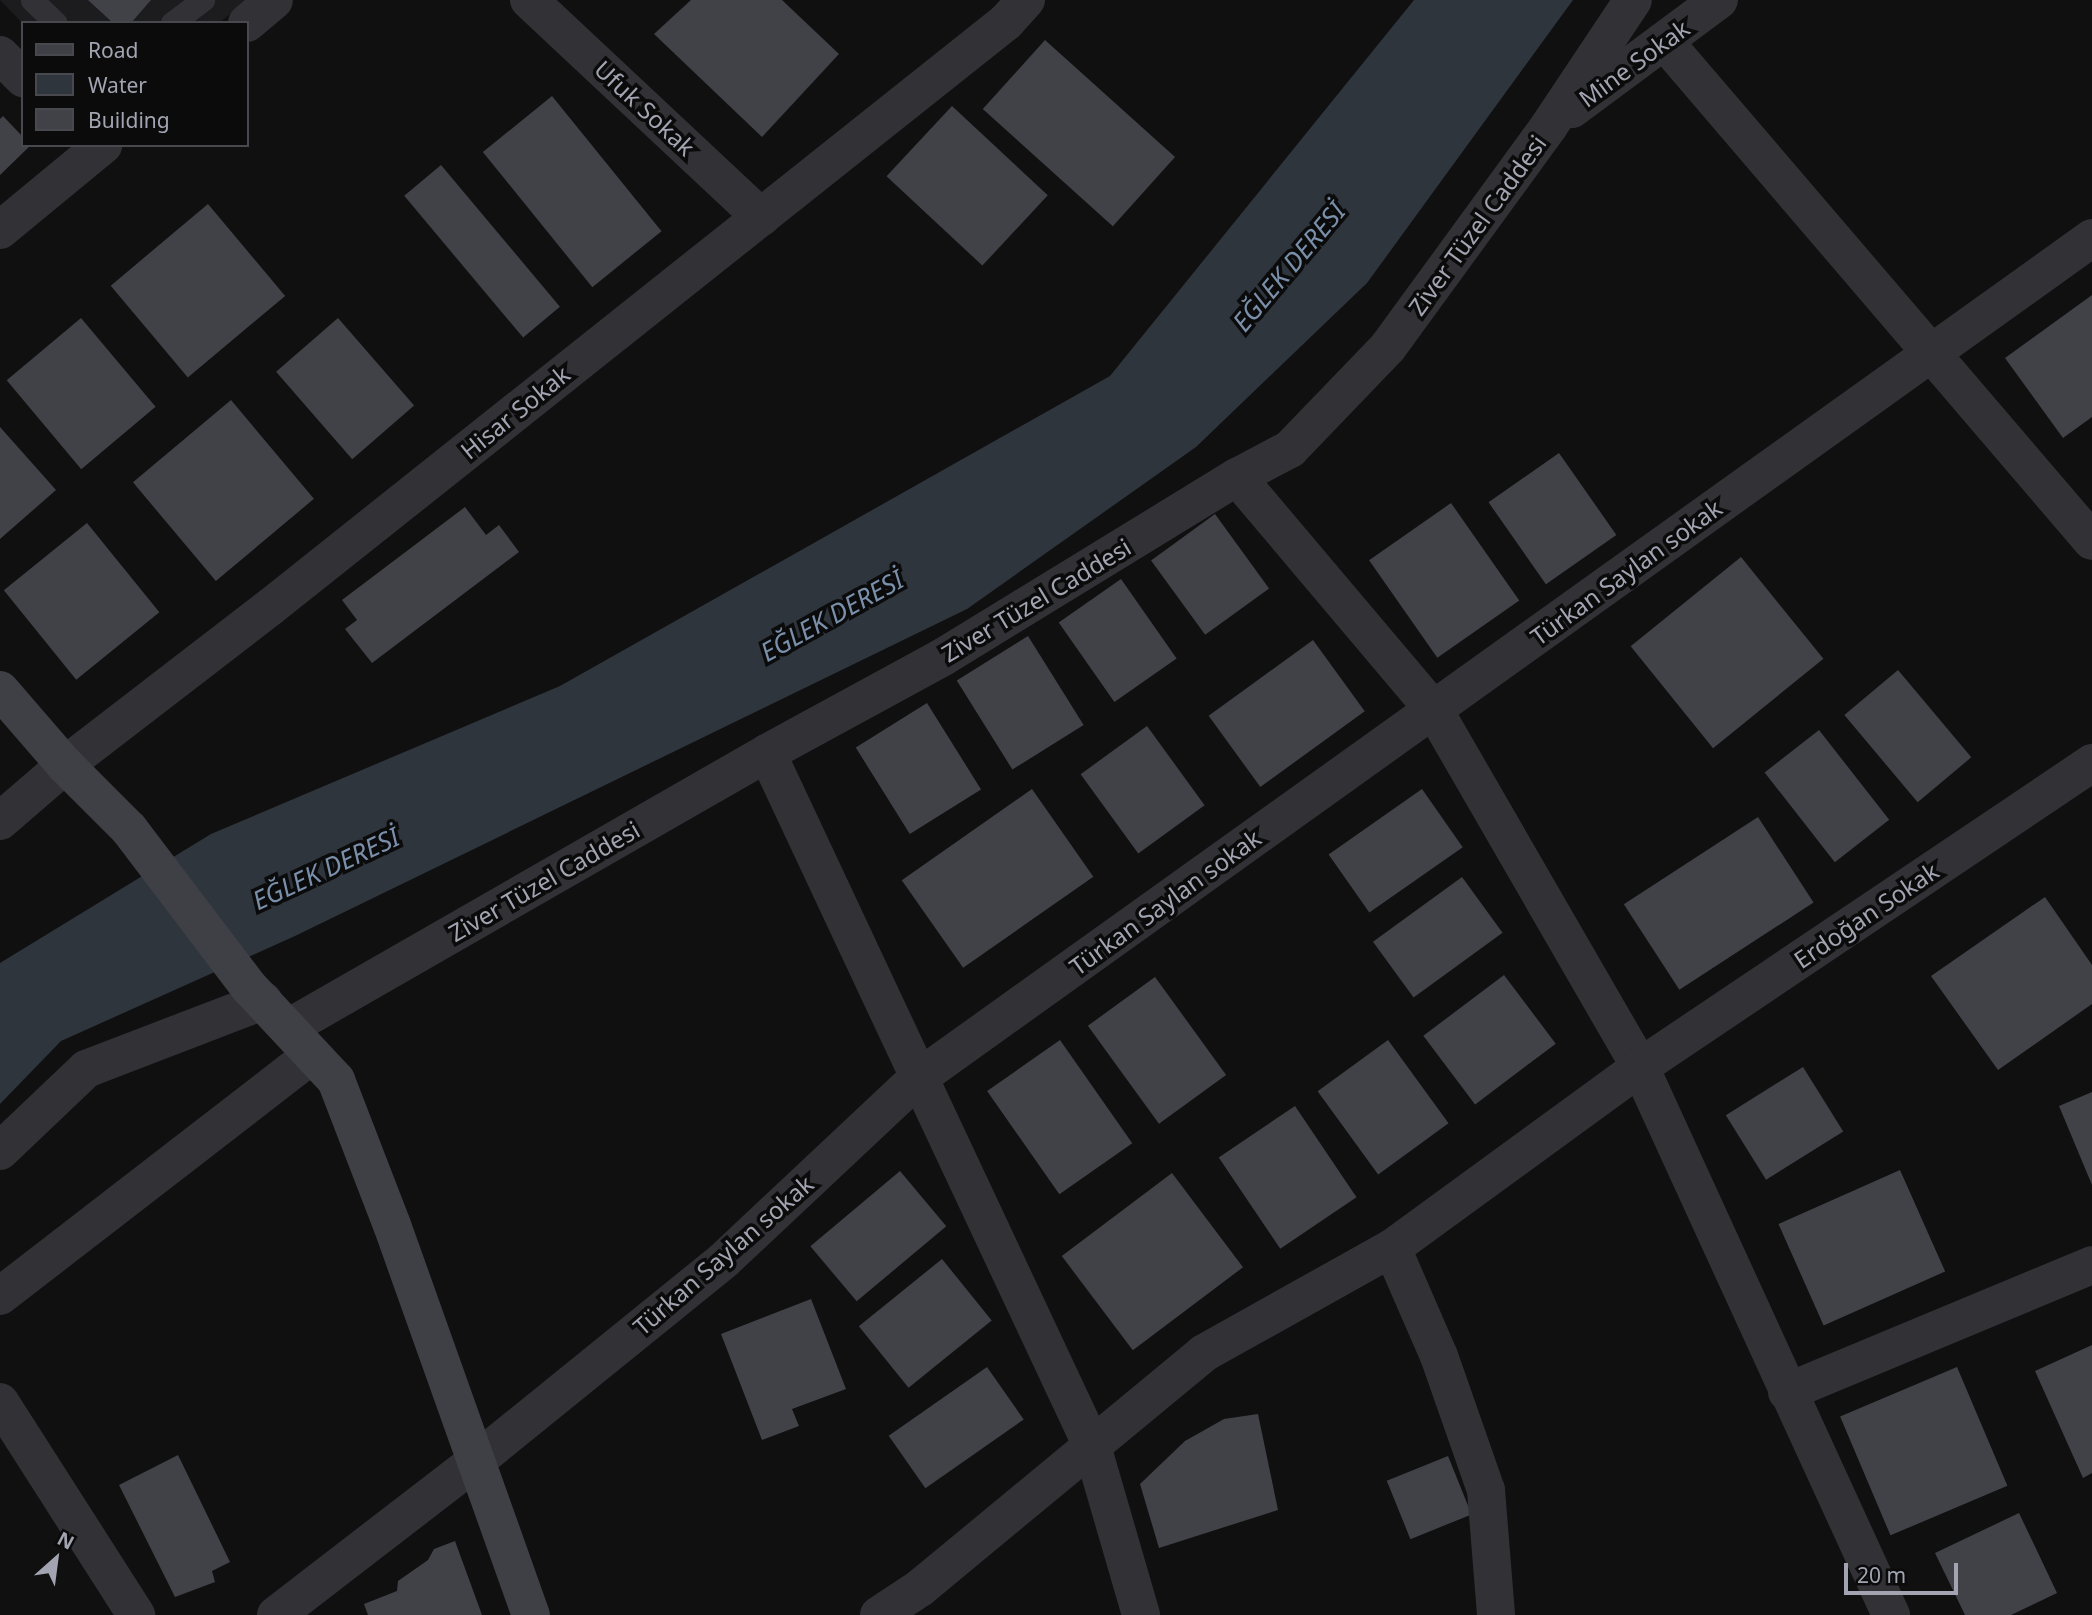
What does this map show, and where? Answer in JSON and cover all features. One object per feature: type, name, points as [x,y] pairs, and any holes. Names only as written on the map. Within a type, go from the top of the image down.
[{"type":"street","points":[[248,22],[274,0]]},
{"type":"street","name":"Ufuk Sokak","points":[[529,0],[761,217]]},
{"type":"street","name":"Hisar Sokak","points":[[0,821],[65,765],[269,608],[1006,22],[1026,0]]},
{"type":"street","name":"Ziver Tüzel Caddesi","points":[[278,1017],[943,657],[1237,477],[1290,449],[1388,347],[1549,126],[1633,0]]},
{"type":"street","name":"Mine Sokak","points":[[1549,126],[1719,0]]},
{"type":"street","points":[[1664,41],[2092,541]]},
{"type":"street","points":[[0,55],[21,76]]},
{"type":"street","points":[[0,230],[96,147]]},
{"type":"street","name":"Türkan Saylan sokak","points":[[276,1615],[476,1461],[724,1259],[917,1079],[2092,238]]},
{"type":"street","points":[[1237,477],[1434,710],[1640,1067],[1891,1615]]},
{"type":"street","points":[[0,690],[65,765],[129,829],[278,1017],[336,1080],[531,1615]]},
{"type":"street","points":[[767,753],[917,1079],[1092,1446],[1141,1615]]},
{"type":"street","name":"Erdoğan Sokak","points":[[879,1615],[924,1601],[1092,1446],[1203,1353],[1392,1248],[1640,1067],[2092,763]]},
{"type":"street","points":[[0,1151],[86,1069],[278,1017]]},
{"type":"street","points":[[0,1296],[278,1017]]},
{"type":"street","points":[[1392,1248],[1439,1356],[1486,1490],[1496,1615]]},
{"type":"street","points":[[1787,1392],[2092,1265]]},
{"type":"street","points":[[0,1402],[136,1615]]},
{"type":"lane","points":[[32,0],[54,21]]},
{"type":"lane","points":[[175,21],[203,0]]},
{"type":"shaded area","points":[[0,0],[247,0],[221,21],[21,22]]},
{"type":"water","name":"EĞLEK DERESİ","points":[[1414,0],[1573,0],[1367,283],[1196,447],[967,609],[295,936],[61,1041],[0,1104],[0,963],[211,834],[560,686],[1110,376]]},
{"type":"building","points":[[88,0],[151,0],[133,21],[111,21]]},
{"type":"building","points":[[691,0],[782,0],[839,54],[762,137],[654,34]]},
{"type":"building","points":[[1045,40],[1175,157],[1113,226],[983,109]]},
{"type":"building","points":[[552,96],[662,231],[592,287],[483,152]]},
{"type":"building","points":[[952,106],[1048,195],[982,266],[887,176]]},
{"type":"building","points":[[3,116],[21,135],[21,147],[29,147],[0,175],[0,119]]},
{"type":"building","points":[[441,165],[560,307],[523,338],[404,196]]},
{"type":"building","points":[[208,204],[285,296],[188,378],[111,286]]},
{"type":"building","points":[[2092,295],[2092,417],[2063,438],[2005,358]]},
{"type":"building","points":[[81,318],[156,407],[81,469],[7,380]]},
{"type":"building","points":[[338,318],[414,406],[352,459],[276,372]]},
{"type":"building","points":[[231,400],[314,499],[216,581],[133,482]]},
{"type":"building","points":[[0,427],[56,490],[0,539]]},
{"type":"building","points":[[1559,453],[1616,535],[1546,584],[1489,502]]},
{"type":"building","points":[[1451,503],[1519,600],[1437,658],[1369,560]]},
{"type":"building","points":[[465,507],[486,535],[499,525],[519,552],[372,663],[345,629],[357,620],[342,600]]},
{"type":"building","points":[[1215,514],[1269,588],[1205,635],[1151,560]]},
{"type":"building","points":[[87,523],[159,612],[76,680],[4,590]]},
{"type":"building","points":[[1741,557],[1823,659],[1713,748],[1631,646]]},
{"type":"building","points":[[1121,579],[1177,658],[1114,702],[1059,623]]},
{"type":"building","points":[[1028,636],[1084,725],[1012,770],[957,681]]},
{"type":"building","points":[[1313,640],[1365,711],[1260,787],[1209,716]]},
{"type":"building","points":[[1898,670],[1971,757],[1918,802],[1844,715]]},
{"type":"building","points":[[927,703],[981,790],[910,834],[856,748]]},
{"type":"building","points":[[1147,726],[1205,805],[1138,853],[1081,774]]},
{"type":"building","points":[[1819,730],[1889,820],[1835,862],[1765,772]]},
{"type":"building","points":[[1032,789],[1093,877],[963,968],[902,880]]},
{"type":"building","points":[[1422,789],[1463,847],[1369,913],[1329,854]]},
{"type":"building","points":[[1758,817],[1814,903],[1679,990],[1624,904]]},
{"type":"building","points":[[1462,877],[1503,933],[1414,997],[1373,942]]},
{"type":"building","points":[[2045,897],[2092,965],[2092,1004],[1998,1070],[1931,976]]},
{"type":"building","points":[[1504,975],[1556,1044],[1475,1104],[1423,1036]]},
{"type":"building","points":[[1155,977],[1226,1075],[1159,1124],[1088,1026]]},
{"type":"building","points":[[1060,1040],[1132,1143],[1059,1194],[987,1091]]},
{"type":"building","points":[[1388,1040],[1449,1123],[1378,1174],[1318,1091]]},
{"type":"building","points":[[1803,1067],[1843,1131],[1766,1180],[1726,1115]]},
{"type":"building","points":[[2092,1092],[2092,1185],[2059,1106]]},
{"type":"building","points":[[1295,1106],[1357,1197],[1280,1249],[1219,1157]]},
{"type":"building","points":[[1900,1170],[1945,1271],[1824,1325],[1778,1224]]},
{"type":"building","points":[[900,1171],[946,1226],[857,1301],[810,1246]]},
{"type":"building","points":[[1172,1173],[1243,1267],[1133,1350],[1062,1256]]},
{"type":"building","points":[[942,1259],[992,1320],[909,1388],[859,1326]]},
{"type":"building","points":[[811,1299],[846,1389],[792,1409],[799,1426],[762,1440],[721,1334]]},
{"type":"building","points":[[2092,1345],[2092,1473],[2083,1478],[2035,1371]]},
{"type":"building","points":[[987,1367],[1024,1419],[925,1488],[889,1436]]},
{"type":"building","points":[[1957,1367],[2007,1486],[1891,1535],[1840,1417]]},
{"type":"building","points":[[1258,1414],[1278,1510],[1159,1548],[1140,1484],[1185,1441],[1224,1419]]},
{"type":"building","points":[[178,1455],[230,1562],[212,1571],[215,1582],[175,1597],[119,1485]]},
{"type":"building","points":[[1448,1456],[1472,1514],[1410,1539],[1387,1481]]},
{"type":"building","points":[[2019,1513],[2057,1593],[2011,1615],[1965,1615],[1935,1553]]},
{"type":"building","points":[[455,1541],[482,1615],[368,1615],[364,1604],[397,1591],[398,1581],[428,1560],[434,1549]]}]
